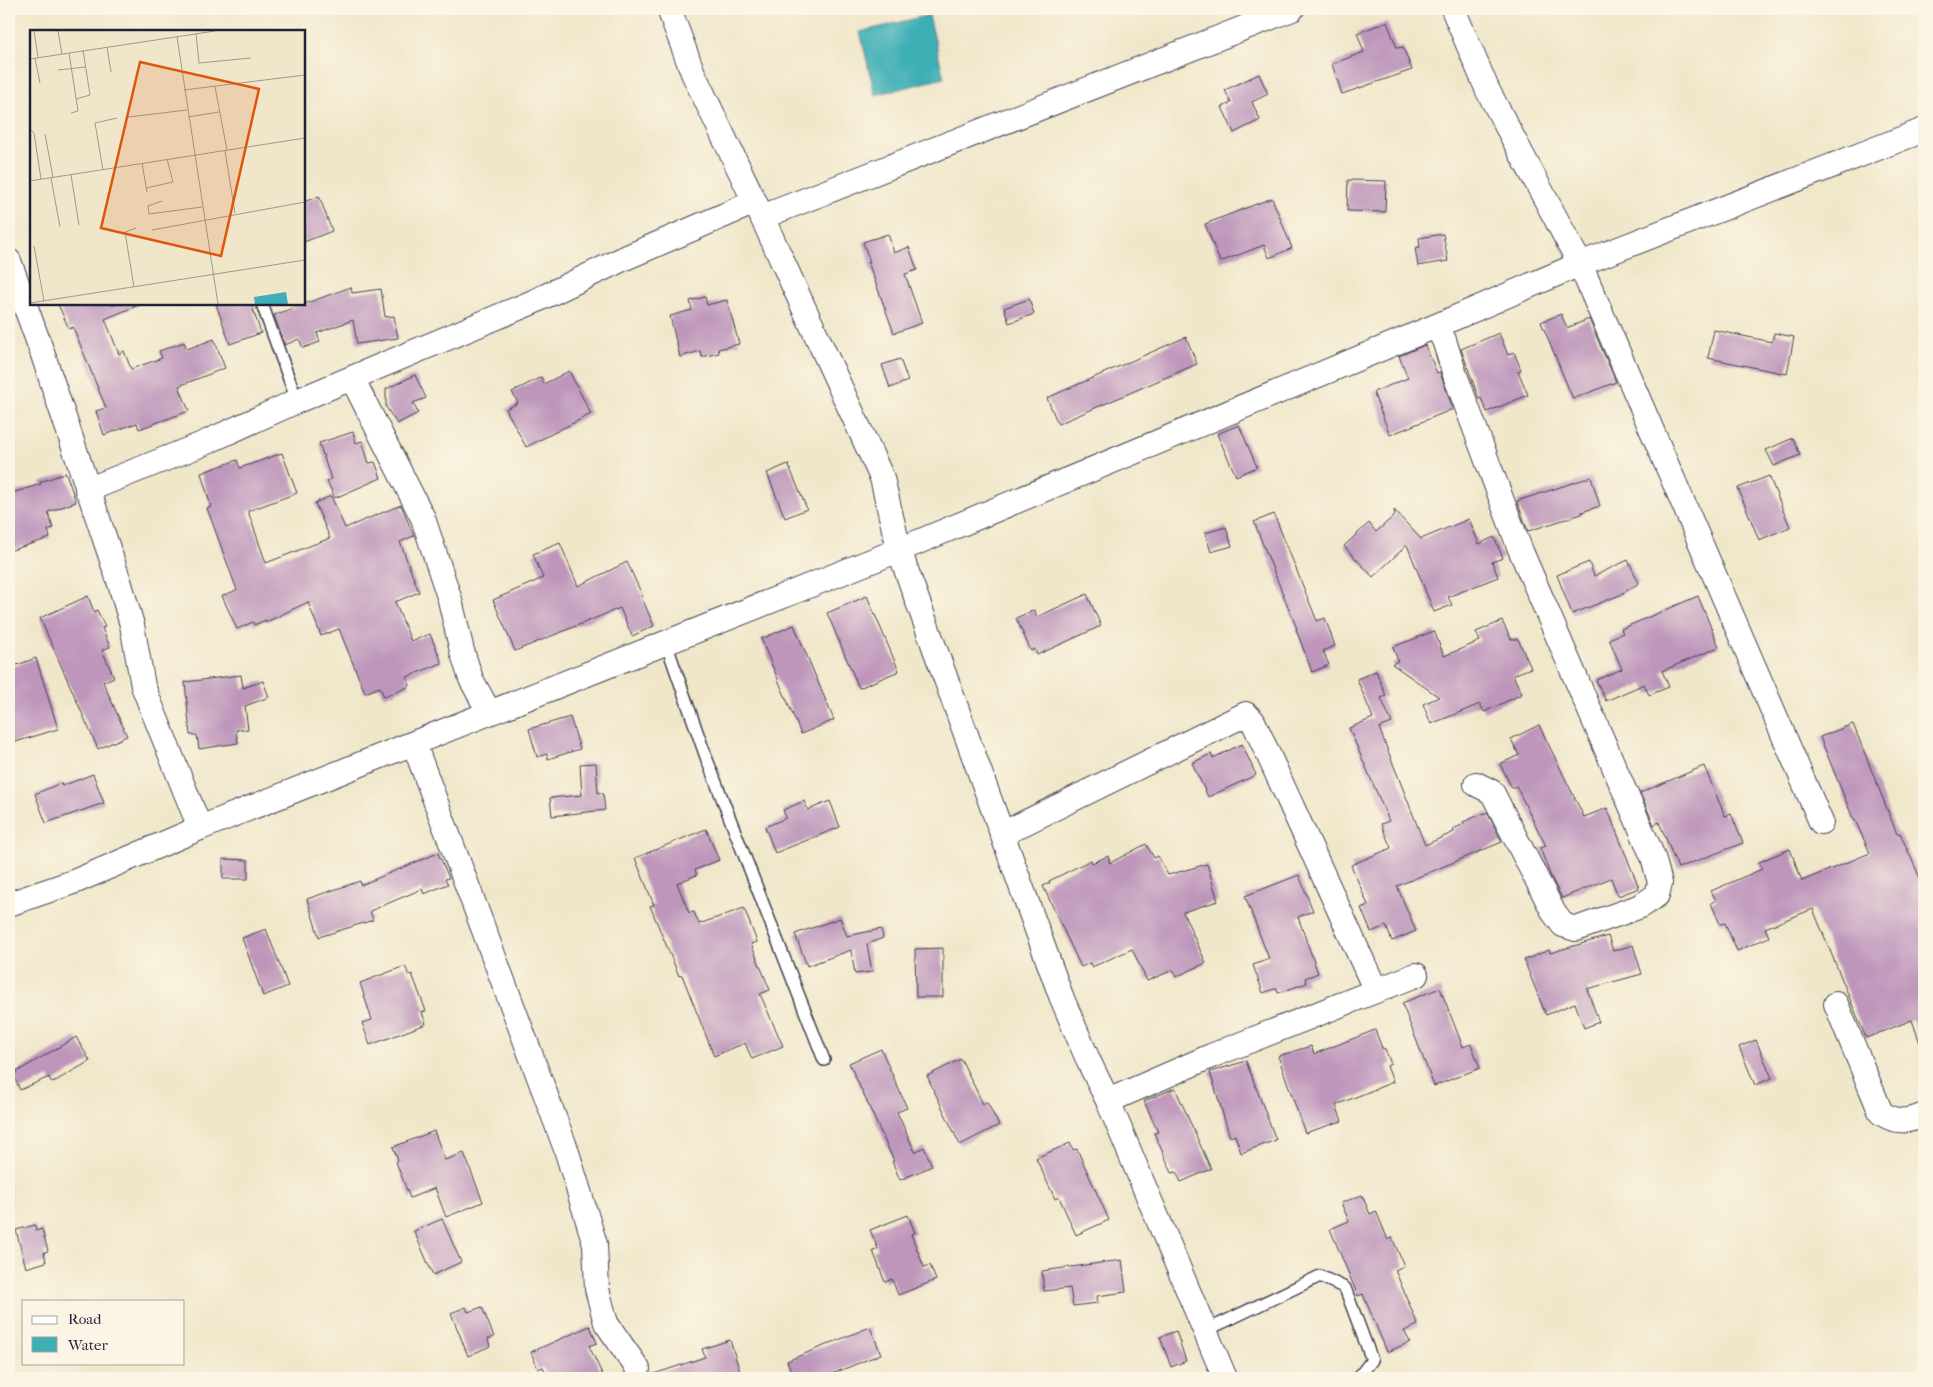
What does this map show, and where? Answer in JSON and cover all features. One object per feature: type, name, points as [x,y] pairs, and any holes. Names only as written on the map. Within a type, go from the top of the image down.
[{"type":"street","points":[[669,9],[693,73],[882,478],[899,550],[1061,996],[1108,1101],[1225,1378]]},
{"type":"street","points":[[87,490],[200,445],[297,401],[534,302],[626,258],[1292,9]]},
{"type":"street","points":[[1453,9],[1488,91],[1580,264],[1820,822]]},
{"type":"street","points":[[9,904],[76,881],[200,828],[899,550],[1580,264],[1924,130]]},
{"type":"street","points":[[9,261],[42,352],[120,584],[132,625],[144,686],[200,828]]},
{"type":"street","points":[[1436,326],[1444,340],[1452,368],[1520,549],[1653,857],[1660,883],[1657,896],[1641,906],[1576,929],[1564,925],[1554,913],[1492,792],[1476,784]]},
{"type":"street","points":[[352,378],[423,518],[450,600],[462,651],[471,679],[489,712]]},
{"type":"street","points":[[1002,834],[1246,714],[1253,722],[1376,991]]},
{"type":"street","points":[[414,744],[566,1149],[595,1244],[598,1289],[606,1323],[638,1369]]},
{"type":"street","points":[[1108,1101],[1211,1056],[1416,975]]},
{"type":"street","points":[[1836,1004],[1881,1113],[1891,1120],[1912,1120],[1924,1115]]},
{"type":"lane","points":[[262,305],[297,401]]},
{"type":"lane","points":[[666,643],[710,766],[824,1060]]},
{"type":"lane","points":[[1205,1331],[1320,1276],[1345,1288],[1372,1360],[1358,1378]]},
{"type":"water","points":[[929,15],[944,78],[875,95],[860,32]]},
{"type":"building","points":[[1387,22],[1397,48],[1403,47],[1412,70],[1342,94],[1332,64],[1364,52],[1357,33]]},
{"type":"building","points":[[1259,74],[1268,94],[1252,102],[1260,120],[1234,133],[1222,107],[1231,103],[1225,90]]},
{"type":"building","points":[[1348,180],[1386,181],[1385,212],[1347,211]]},
{"type":"building","points":[[319,196],[332,231],[305,242],[305,202]]},
{"type":"building","points":[[1272,198],[1292,248],[1269,258],[1264,245],[1220,262],[1205,224]]},
{"type":"building","points":[[888,234],[894,253],[909,247],[917,270],[905,274],[922,323],[894,333],[868,262],[870,262],[863,242]]},
{"type":"building","points":[[1443,234],[1448,261],[1418,266],[1415,248],[1420,247],[1419,238]]},
{"type":"building","points":[[351,287],[352,293],[381,289],[385,317],[394,316],[398,338],[357,344],[353,320],[317,333],[320,342],[303,348],[299,339],[285,345],[274,315]]},
{"type":"building","points":[[705,297],[707,305],[727,300],[739,344],[718,349],[719,353],[702,357],[700,351],[680,357],[670,316],[692,310],[690,301]]},
{"type":"building","points":[[1029,299],[1034,314],[1009,323],[1004,308]]},
{"type":"building","points":[[58,305],[139,305],[105,319],[119,354],[124,351],[131,369],[162,358],[159,351],[184,342],[187,349],[214,339],[225,368],[179,386],[189,411],[139,429],[137,423],[104,435],[96,411],[106,408],[73,327],[69,329]]},
{"type":"building","points":[[216,305],[251,305],[261,333],[230,344]]},
{"type":"building","points":[[1561,314],[1567,328],[1589,319],[1616,382],[1573,399],[1541,322]]},
{"type":"building","points":[[1714,330],[1772,342],[1774,333],[1794,337],[1787,374],[1708,358]]},
{"type":"building","points":[[1499,333],[1508,355],[1514,352],[1521,370],[1518,371],[1528,395],[1487,412],[1481,398],[1479,399],[1461,349]]},
{"type":"building","points":[[1186,337],[1197,364],[1058,424],[1047,398]]},
{"type":"building","points":[[1425,345],[1437,373],[1440,372],[1453,409],[1390,435],[1373,392],[1408,378],[1399,356]]},
{"type":"building","points":[[900,359],[908,381],[890,388],[882,365]]},
{"type":"building","points":[[569,371],[591,414],[526,447],[506,409],[518,403],[512,392],[541,377],[544,384]]},
{"type":"building","points":[[415,375],[426,398],[413,403],[418,413],[397,424],[386,407],[386,389]]},
{"type":"building","points":[[1239,425],[1257,467],[1236,476],[1217,434]]},
{"type":"building","points":[[353,432],[356,443],[362,441],[369,463],[375,462],[381,478],[335,498],[327,481],[331,479],[319,443]]},
{"type":"building","points":[[1793,438],[1800,455],[1774,466],[1766,450]]},
{"type":"building","points":[[282,453],[297,493],[248,511],[266,563],[330,538],[315,503],[331,496],[345,528],[401,505],[414,536],[400,542],[419,592],[395,602],[411,641],[430,634],[442,663],[407,677],[410,686],[384,697],[380,687],[365,693],[339,629],[321,636],[308,602],[266,622],[266,620],[254,625],[253,622],[237,629],[222,596],[237,590],[207,508],[211,507],[201,473],[237,460],[240,468]]},
{"type":"building","points":[[788,464],[807,509],[785,518],[767,473]]},
{"type":"building","points":[[66,473],[76,502],[48,512],[53,528],[48,530],[50,538],[9,551],[9,494],[41,484],[40,482]]},
{"type":"building","points":[[1769,476],[1790,527],[1759,540],[1738,488]]},
{"type":"building","points":[[1591,477],[1600,506],[1582,512],[1582,514],[1528,531],[1517,501]]},
{"type":"building","points":[[1394,510],[1421,539],[1469,519],[1479,544],[1494,537],[1503,558],[1492,562],[1498,577],[1448,597],[1452,605],[1434,612],[1407,545],[1373,577],[1344,546],[1369,523],[1376,532],[1395,515]]},
{"type":"building","points":[[1274,514],[1317,621],[1325,618],[1335,646],[1323,651],[1329,665],[1312,672],[1297,629],[1254,522]]},
{"type":"building","points":[[1226,527],[1232,546],[1211,552],[1205,533]]},
{"type":"building","points":[[560,543],[578,586],[627,562],[654,626],[632,636],[620,608],[515,651],[493,600],[543,578],[533,554]]},
{"type":"building","points":[[1628,560],[1639,583],[1620,595],[1572,614],[1557,575],[1589,562],[1594,576]]},
{"type":"building","points":[[1087,594],[1101,626],[1037,655],[1035,649],[1031,651],[1016,618],[1034,610],[1037,617]]},
{"type":"building","points":[[88,596],[94,612],[97,610],[105,627],[102,628],[110,647],[102,650],[114,677],[103,682],[127,736],[98,749],[40,618]]},
{"type":"building","points":[[867,596],[899,671],[859,688],[827,613]]},
{"type":"building","points":[[1698,596],[1719,647],[1662,671],[1669,687],[1649,695],[1644,684],[1606,701],[1596,680],[1622,669],[1609,639],[1623,633],[1621,629]]},
{"type":"building","points":[[1502,621],[1511,639],[1518,639],[1531,668],[1513,675],[1522,694],[1484,712],[1480,704],[1431,724],[1423,704],[1439,697],[1392,664],[1398,661],[1393,647],[1434,631],[1444,656],[1480,641],[1476,632]]},
{"type":"building","points":[[794,625],[834,720],[801,734],[761,639]]},
{"type":"building","points":[[36,658],[58,729],[9,744],[9,668]]},
{"type":"building","points":[[1376,671],[1386,696],[1381,698],[1392,723],[1379,728],[1425,845],[1454,832],[1453,829],[1464,824],[1463,822],[1487,812],[1502,842],[1397,886],[1416,931],[1392,941],[1386,926],[1371,932],[1361,908],[1368,905],[1351,865],[1391,848],[1381,824],[1389,821],[1349,728],[1373,718],[1357,679]]},
{"type":"building","points":[[241,675],[243,688],[263,681],[269,697],[245,706],[248,729],[236,730],[238,743],[199,749],[197,735],[190,735],[185,682]]},
{"type":"building","points":[[570,717],[580,749],[548,759],[547,754],[537,757],[529,729]]},
{"type":"building","points":[[1853,724],[1897,834],[1900,833],[1924,887],[1924,1049],[1922,1049],[1912,1020],[1866,1038],[1813,909],[1765,928],[1769,937],[1737,951],[1725,923],[1720,924],[1711,903],[1716,900],[1711,891],[1762,869],[1759,862],[1790,849],[1802,881],[1870,853],[1854,821],[1820,737]]},
{"type":"building","points":[[1539,725],[1584,817],[1607,808],[1639,888],[1618,896],[1611,878],[1562,898],[1551,877],[1540,848],[1546,846],[1516,786],[1512,788],[1500,764],[1519,755],[1511,739]]},
{"type":"building","points":[[1242,744],[1256,775],[1208,797],[1192,763],[1211,754],[1213,758]]},
{"type":"building","points":[[596,763],[598,793],[603,793],[605,810],[552,816],[550,798],[582,795],[580,764]]},
{"type":"building","points":[[1704,766],[1725,816],[1731,814],[1743,843],[1678,868],[1659,822],[1654,825],[1640,793]]},
{"type":"building","points":[[93,774],[104,803],[46,823],[35,794],[61,783],[62,786]]},
{"type":"building","points":[[804,801],[808,810],[830,801],[840,827],[775,853],[765,827],[786,818],[783,810]]},
{"type":"building","points":[[706,829],[719,860],[695,870],[697,875],[677,883],[689,913],[694,912],[699,924],[744,908],[757,942],[751,944],[770,990],[760,994],[783,1046],[752,1059],[745,1043],[714,1056],[682,975],[679,976],[650,906],[654,905],[635,858]]},
{"type":"building","points":[[1146,844],[1154,858],[1158,856],[1168,875],[1207,864],[1218,901],[1183,912],[1206,963],[1176,977],[1173,970],[1147,981],[1132,949],[1092,967],[1090,963],[1081,967],[1043,886],[1050,883],[1049,881],[1091,860],[1092,863],[1108,856],[1110,863]]},
{"type":"building","points":[[438,853],[449,878],[445,879],[448,884],[424,894],[422,889],[370,911],[373,920],[319,937],[307,899],[360,881],[361,885]]},
{"type":"building","points":[[223,859],[248,860],[248,879],[223,879]]},
{"type":"building","points":[[1299,875],[1313,911],[1298,917],[1318,973],[1305,978],[1307,983],[1278,993],[1277,988],[1263,993],[1253,965],[1269,959],[1245,896]]},
{"type":"building","points":[[840,918],[847,936],[881,929],[883,938],[867,944],[872,972],[855,974],[851,950],[807,966],[795,934]]},
{"type":"building","points":[[266,929],[288,986],[263,996],[242,938]]},
{"type":"building","points":[[1608,936],[1613,951],[1633,945],[1642,974],[1587,989],[1599,1022],[1584,1028],[1575,1003],[1546,1015],[1524,960],[1549,950],[1550,953]]},
{"type":"building","points":[[943,948],[943,997],[916,997],[915,949]]},
{"type":"building","points":[[405,966],[409,975],[412,974],[426,1011],[422,1012],[426,1024],[370,1045],[362,1023],[372,1020],[360,983]]},
{"type":"building","points":[[1440,988],[1463,1047],[1471,1044],[1480,1068],[1434,1086],[1402,1003]]},
{"type":"building","points":[[1375,1030],[1391,1064],[1387,1066],[1393,1082],[1336,1105],[1342,1121],[1305,1133],[1278,1056],[1311,1046],[1314,1054]]},
{"type":"building","points":[[76,1037],[90,1061],[52,1083],[49,1077],[20,1090],[13,1074]]},
{"type":"building","points":[[1756,1040],[1772,1078],[1755,1085],[1739,1047]]},
{"type":"building","points":[[881,1049],[907,1108],[897,1112],[915,1152],[924,1147],[932,1166],[900,1180],[892,1161],[894,1161],[849,1063]]},
{"type":"building","points":[[961,1059],[983,1104],[987,1102],[999,1125],[960,1145],[927,1076]]},
{"type":"building","points":[[1246,1061],[1276,1140],[1241,1153],[1235,1135],[1230,1137],[1210,1072]]},
{"type":"building","points":[[1175,1088],[1211,1169],[1181,1182],[1176,1172],[1172,1173],[1154,1133],[1158,1132],[1144,1101]]},
{"type":"building","points":[[434,1131],[445,1160],[464,1153],[483,1202],[446,1217],[435,1188],[410,1198],[396,1162],[398,1160],[393,1147]]},
{"type":"building","points":[[1070,1143],[1073,1150],[1077,1149],[1109,1220],[1076,1235],[1059,1197],[1055,1199],[1036,1158]]},
{"type":"building","points":[[1362,1195],[1370,1214],[1376,1211],[1388,1240],[1392,1237],[1404,1266],[1395,1270],[1418,1325],[1404,1331],[1410,1342],[1387,1352],[1363,1294],[1358,1296],[1330,1229],[1349,1221],[1341,1203]]},
{"type":"building","points":[[908,1215],[915,1233],[911,1234],[924,1267],[930,1265],[936,1280],[898,1295],[892,1279],[885,1282],[873,1251],[878,1249],[870,1230]]},
{"type":"building","points":[[442,1219],[461,1262],[433,1275],[414,1231]]},
{"type":"building","points":[[35,1225],[36,1231],[42,1229],[48,1251],[44,1252],[46,1262],[26,1268],[16,1230]]},
{"type":"building","points":[[1122,1260],[1126,1292],[1097,1296],[1098,1303],[1073,1306],[1070,1288],[1044,1291],[1042,1271]]},
{"type":"building","points":[[466,1307],[468,1312],[482,1307],[494,1337],[488,1339],[490,1346],[468,1356],[451,1313]]},
{"type":"building","points":[[590,1326],[597,1343],[589,1346],[604,1378],[548,1378],[543,1367],[538,1369],[531,1352]]},
{"type":"building","points":[[870,1327],[881,1354],[822,1378],[794,1378],[787,1361]]},
{"type":"building","points":[[1176,1331],[1186,1361],[1171,1367],[1160,1337]]},
{"type":"building","points":[[730,1340],[742,1378],[651,1378],[651,1375],[705,1357],[702,1349]]}]
